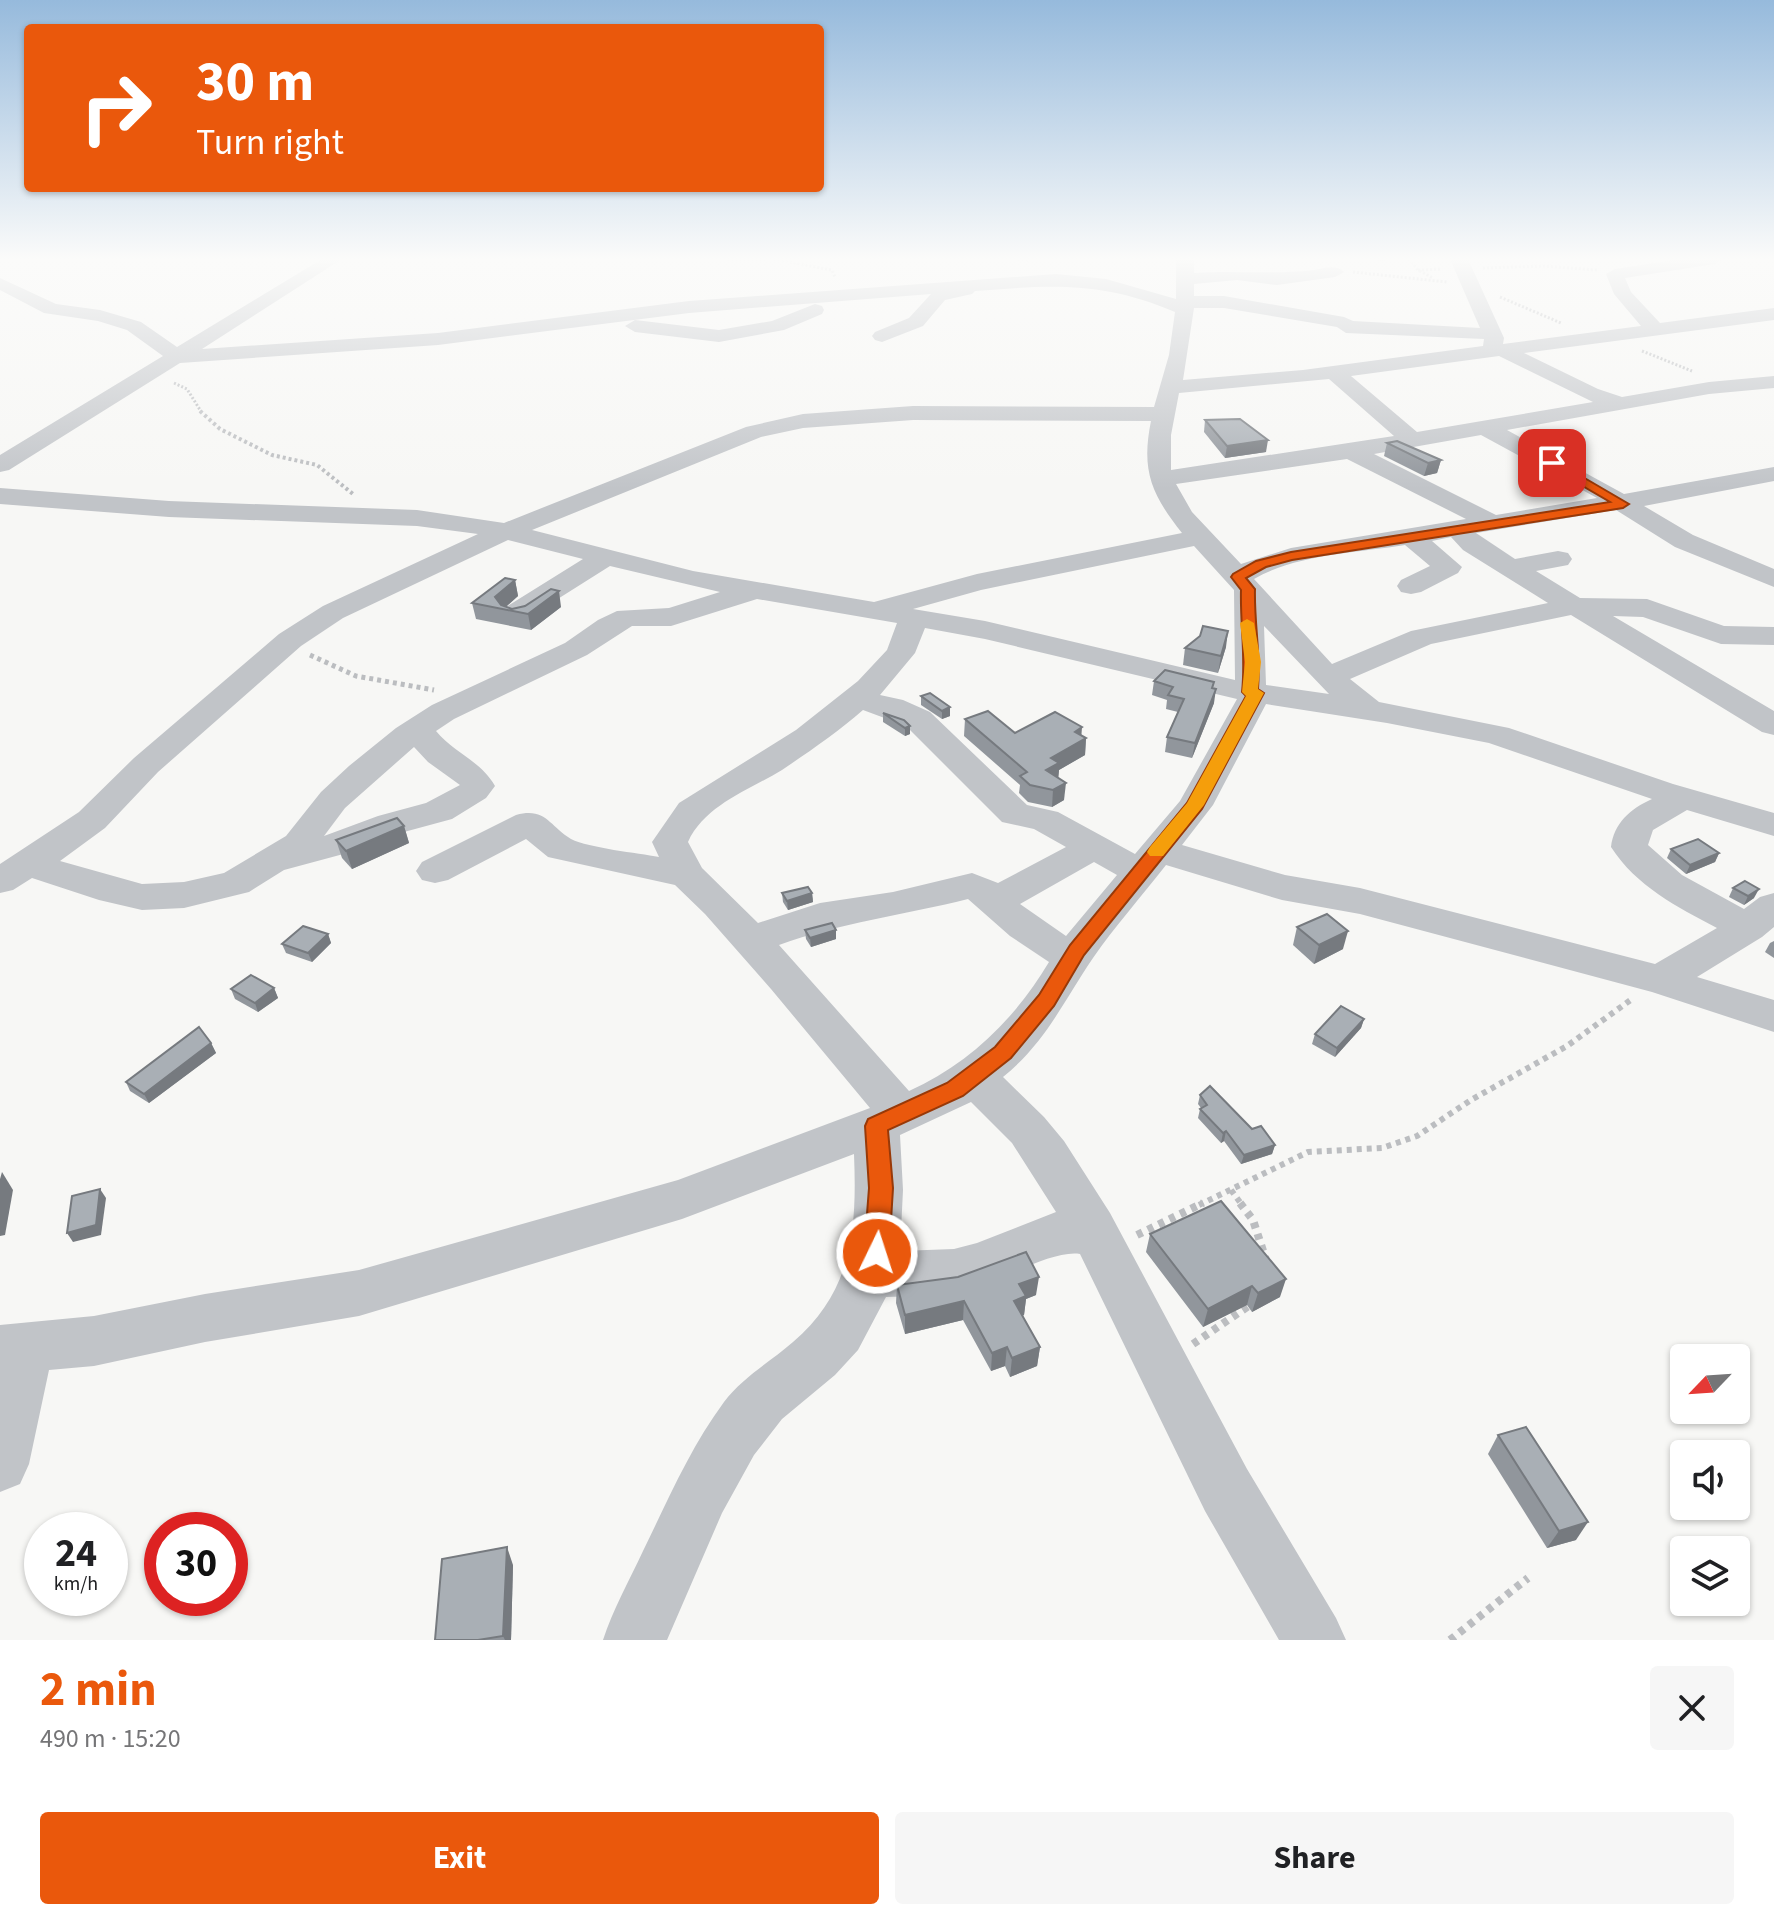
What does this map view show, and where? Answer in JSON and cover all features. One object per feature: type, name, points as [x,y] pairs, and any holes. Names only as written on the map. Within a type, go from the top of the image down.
[{"type":"street","points":[[148,336],[178,357],[481,336]]},
{"type":"street","points":[[0,465],[212,336]]},
{"type":"street","points":[[690,336],[721,336]]},
{"type":"street","points":[[1180,336],[1158,455],[1169,496],[1278,625],[1329,677],[1372,711]]},
{"type":"street","points":[[1341,336],[1343,371],[1411,439]]},
{"type":"street","points":[[1469,336],[1495,344],[1590,394],[1619,403]]},
{"type":"street","points":[[1492,336],[1495,344]]},
{"type":"street","points":[[1169,388],[1343,371],[1495,344],[1598,336]]},
{"type":"street","points":[[1547,372],[1667,383]]},
{"type":"street","points":[[1162,479],[1726,385],[1774,382]]},
{"type":"street","points":[[0,881],[92,820],[146,765],[290,640],[333,612],[507,531],[754,432],[803,421],[913,413],[1164,414]]},
{"type":"street","points":[[1483,427],[1574,474],[1684,541],[1774,579]]},
{"type":"street","points":[[1348,450],[1491,522]]},
{"type":"street","points":[[870,611],[977,582],[1209,546],[1272,561],[1491,522],[1623,504],[1774,474]]},
{"type":"street","points":[[0,496],[169,509],[410,518],[507,531],[753,591],[1033,639],[1253,692],[1372,711],[1508,739],[1774,825]]},
{"type":"street","points":[[1463,528],[1462,534],[1472,544],[1774,725]]},
{"type":"street","points":[[1684,541],[1720,528]]},
{"type":"street","points":[[1411,537],[1448,567],[1411,586]]},
{"type":"street","points":[[516,613],[607,556]]},
{"type":"street","points":[[1510,568],[1558,559]]},
{"type":"street","points":[[1243,583],[1272,561]]},
{"type":"street","points":[[0,1464],[14,1349],[94,1341],[205,1318],[359,1293],[682,1199],[889,1120],[955,1090],[1003,1053],[1047,1001],[1073,957],[1195,805],[1253,692],[1253,662],[1243,583]]},
{"type":"street","points":[[29,864],[142,897],[184,895],[236,883],[299,844],[333,800],[361,773],[418,729],[471,697],[576,649],[608,626],[627,617],[671,617],[753,591]]},
{"type":"street","points":[[1329,677],[1403,643],[1575,606],[1647,608],[1721,635],[1774,636]]},
{"type":"street","points":[[635,1640],[700,1491],[748,1415],[842,1331],[857,1309],[877,1253],[889,1120],[751,940],[687,875],[670,842],[678,821],[712,795],[794,746],[854,698],[901,651],[914,618]]},
{"type":"street","points":[[854,698],[892,707],[918,719],[1015,814],[1045,820],[1092,847],[1149,861],[1374,904],[1485,936],[1660,980],[1774,1016]]},
{"type":"street","points":[[276,860],[349,841],[391,824],[439,811],[474,791],[478,786],[472,775],[438,753],[418,729]]},
{"type":"street","points":[[1684,798],[1634,826],[1629,847],[1655,873],[1680,891],[1761,917]]},
{"type":"street","points":[[435,871],[529,823],[561,849],[687,875]]},
{"type":"street","points":[[993,901],[1037,880],[1092,847]]},
{"type":"street","points":[[751,940],[820,916],[893,905],[965,885],[980,888],[1046,943],[1073,957]]},
{"type":"street","points":[[1660,980],[1761,917]]},
{"type":"street","points":[[973,1076],[1028,1130],[1047,1154],[1099,1242],[1226,1490],[1314,1640]]},
{"type":"street","points":[[869,1275],[954,1271],[982,1264],[1064,1230],[1099,1242]]},
{"type":"path","points":[[1594,336],[1726,385]]},
{"type":"path","points":[[130,385],[161,382],[181,385],[192,395],[203,415],[220,429],[272,455],[317,465],[353,494],[410,518]]},
{"type":"path","points":[[304,653],[356,676],[471,697]]},
{"type":"path","points":[[1099,1242],[1165,1224],[1308,1152],[1382,1148],[1417,1136],[1471,1100],[1567,1046],[1660,980]]},
{"type":"path","points":[[1231,1190],[1253,1220],[1266,1253],[1266,1268]]},
{"type":"path","points":[[1160,1361],[1217,1331],[1258,1298]]},
{"type":"path","points":[[1450,1640],[1528,1578]]},
{"type":"building","points":[[1240,419],[1268,440],[1227,446],[1205,420]]},
{"type":"building","points":[[1397,441],[1441,460],[1428,463],[1387,443]]},
{"type":"building","points":[[505,578],[515,580],[495,597],[501,605],[512,609],[525,606],[551,589],[559,591],[528,614],[472,603]]},
{"type":"building","points":[[1203,626],[1228,631],[1221,656],[1185,648],[1200,636]]},
{"type":"building","points":[[1165,670],[1214,682],[1212,688],[1216,689],[1195,743],[1167,737],[1184,699],[1168,695],[1173,687],[1154,681]]},
{"type":"building","points":[[930,693],[950,707],[942,711],[921,696]]},
{"type":"building","points":[[988,711],[1015,733],[1055,712],[1082,727],[1075,732],[1086,738],[1051,758],[1059,763],[1046,770],[1066,783],[1053,790],[1030,785],[1020,776],[1027,772],[965,719]]},
{"type":"building","points":[[883,713],[904,720],[910,726],[905,728]]},
{"type":"building","points":[[397,818],[404,826],[346,851],[336,840]]},
{"type":"building","points":[[1698,839],[1719,853],[1690,865],[1671,849]]},
{"type":"building","points":[[1745,881],[1759,889],[1748,896],[1733,888]]},
{"type":"building","points":[[808,887],[812,893],[787,901],[782,893]]},
{"type":"building","points":[[1327,914],[1348,931],[1319,945],[1297,927]]},
{"type":"building","points":[[832,923],[836,930],[810,938],[805,930]]},
{"type":"building","points":[[303,926],[328,934],[308,953],[282,944]]},
{"type":"building","points":[[251,975],[274,988],[255,1003],[231,989]]},
{"type":"building","points":[[1341,1006],[1364,1019],[1337,1048],[1315,1034]]},
{"type":"building","points":[[199,1027],[211,1043],[144,1094],[126,1082]]},
{"type":"building","points":[[1210,1086],[1252,1129],[1261,1126],[1275,1145],[1244,1155],[1226,1131],[1223,1133],[1200,1109],[1207,1105],[1200,1095]]},
{"type":"building","points":[[100,1189],[96,1225],[67,1233],[72,1196]]},
{"type":"building","points":[[1221,1201],[1286,1279],[1258,1293],[1252,1286],[1208,1309],[1150,1234]]},
{"type":"building","points":[[1026,1252],[1039,1277],[1019,1284],[1026,1296],[1014,1301],[1040,1347],[1012,1358],[1007,1347],[992,1353],[964,1301],[905,1315],[897,1285],[958,1277]]},
{"type":"building","points":[[1526,1427],[1588,1522],[1559,1531],[1498,1435]]},
{"type":"building","points":[[507,1547],[503,1636],[478,1640],[435,1640],[442,1559]]},
{"type":"slow traffic","points":[[1157,852],[1195,805],[1256,693],[1250,692],[1253,662],[1247,623]]},
{"type":"route","points":[[877,1253],[881,1188],[876,1126],[955,1090],[1003,1053],[1047,1001],[1077,950],[1195,805],[1256,693],[1250,692],[1253,662],[1247,625],[1248,589],[1238,577],[1261,564],[1291,556],[1491,522],[1623,504],[1552,463]]}]
